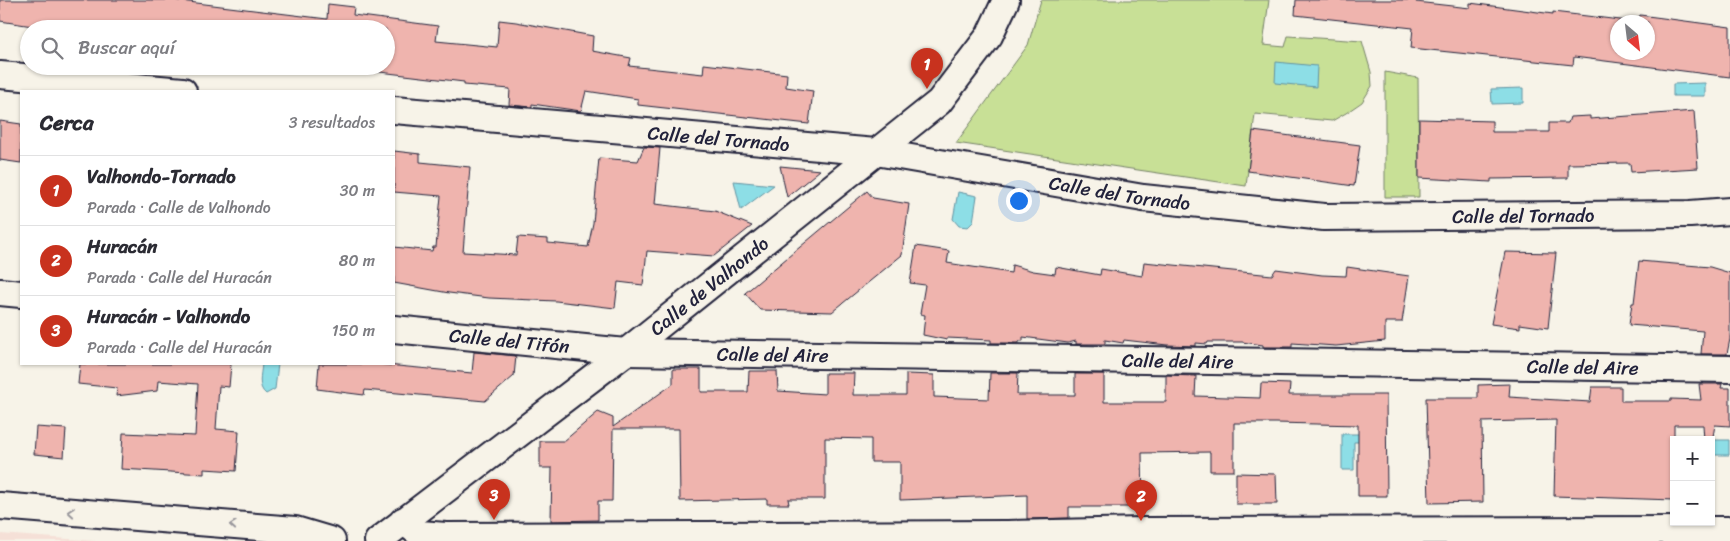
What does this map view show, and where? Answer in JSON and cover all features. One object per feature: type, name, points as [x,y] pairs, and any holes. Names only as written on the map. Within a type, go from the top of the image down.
[{"type":"street","name":"Calle de Valhondo","points":[[378,541],[626,352],[938,102],[988,36],[1006,0]]},
{"type":"street","points":[[0,75],[172,90]]},
{"type":"street","name":"Calle del Tornado","points":[[395,110],[876,152],[1143,198],[1324,217],[1690,214],[1730,211]]},
{"type":"street","points":[[0,292],[20,294]]},
{"type":"street","name":"Calle del Tifón","points":[[395,329],[626,352]]},
{"type":"street","name":"Calle del Aire","points":[[626,352],[1730,369]]},
{"type":"street","points":[[0,506],[295,530],[332,541]]},
{"type":"street","points":[[403,521],[420,534],[446,536],[1007,537],[1141,531],[1730,530]]},
{"type":"shaded area","points":[[0,534],[96,541],[0,541]]},
{"type":"green space","points":[[1041,0],[1269,0],[1263,45],[1285,47],[1288,36],[1362,41],[1371,72],[1372,86],[1362,102],[1332,121],[1255,114],[1246,186],[956,143],[1028,45]]},
{"type":"green space","points":[[1385,72],[1418,78],[1419,197],[1385,197]]},
{"type":"water","points":[[1276,62],[1317,66],[1316,87],[1275,83]]},
{"type":"water","points":[[1705,83],[1705,96],[1673,96],[1673,84]]},
{"type":"water","points":[[1523,88],[1523,103],[1492,104],[1491,89]]},
{"type":"water","points":[[734,181],[774,185],[741,210]]},
{"type":"water","points":[[958,192],[977,196],[973,222],[968,227],[959,226],[953,219]]},
{"type":"water","points":[[262,365],[278,365],[275,389],[266,394],[261,388]]},
{"type":"water","points":[[1342,434],[1361,434],[1362,442],[1354,442],[1354,470],[1342,470]]},
{"type":"water","points":[[1715,440],[1729,440],[1729,455],[1715,455]]},
{"type":"building","points":[[0,0],[172,0],[327,19],[328,4],[354,7],[353,15],[392,20],[20,20],[20,24],[0,21]]},
{"type":"building","points":[[1296,0],[1417,0],[1416,2],[1470,8],[1470,3],[1553,14],[1553,12],[1610,19],[1610,60],[1655,60],[1655,17],[1730,27],[1730,77],[1574,57],[1573,65],[1411,48],[1413,28],[1295,15]]},
{"type":"building","points":[[395,20],[438,26],[436,41],[497,47],[499,20],[516,22],[593,36],[592,51],[631,58],[629,66],[703,74],[704,64],[787,74],[786,87],[813,91],[809,124],[638,105],[638,99],[586,91],[581,111],[532,104],[532,107],[509,105],[510,89],[464,85],[464,82],[395,74]]},
{"type":"building","points":[[1694,111],[1698,168],[1631,172],[1630,163],[1568,164],[1568,178],[1491,179],[1491,182],[1419,178],[1419,119],[1492,121],[1492,132],[1549,132],[1549,123],[1568,123],[1570,117],[1590,116],[1590,119]]},
{"type":"building","points":[[0,121],[20,124],[20,163],[0,160]]},
{"type":"building","points":[[1253,131],[1360,145],[1354,186],[1248,171]]},
{"type":"building","points":[[644,147],[660,148],[655,204],[715,211],[752,226],[714,256],[647,251],[643,285],[618,282],[615,308],[556,301],[489,298],[395,283],[395,247],[432,251],[433,247],[436,247],[441,196],[395,192],[395,151],[420,154],[420,162],[470,167],[463,252],[516,255],[518,237],[548,239],[548,243],[588,247],[593,223],[599,158],[638,161]]},
{"type":"building","points":[[780,166],[820,170],[787,197]]},
{"type":"building","points":[[867,191],[873,198],[909,204],[902,255],[832,312],[760,310],[745,293]]},
{"type":"building","points":[[916,246],[949,251],[947,263],[1011,273],[1012,265],[1033,271],[1055,274],[1056,267],[1100,275],[1101,269],[1142,276],[1144,262],[1272,275],[1276,269],[1346,276],[1347,267],[1409,276],[1402,322],[1385,322],[1385,341],[1336,346],[1292,343],[1292,347],[1263,347],[1263,345],[1242,342],[1196,343],[1196,346],[1124,340],[1123,343],[1105,340],[1105,344],[1076,344],[1076,341],[1068,343],[1023,337],[1023,341],[1019,341],[1019,343],[991,343],[991,340],[947,338],[947,340],[923,335],[925,315],[920,314],[925,285],[910,283]]},
{"type":"building","points":[[1505,252],[1556,253],[1548,328],[1520,324],[1520,328],[1491,324]]},
{"type":"building","points":[[1639,261],[1710,267],[1730,273],[1730,339],[1727,354],[1701,354],[1703,331],[1629,325],[1632,303],[1634,303]]},
{"type":"building","points":[[474,352],[516,356],[514,376],[485,401],[365,390],[364,395],[317,389],[319,365],[387,365],[472,373]]},
{"type":"building","points":[[80,365],[231,365],[229,387],[219,386],[216,429],[239,431],[236,471],[204,469],[204,474],[121,469],[123,433],[195,436],[198,384],[158,381],[157,391],[116,396],[117,388],[78,384]]},
{"type":"building","points":[[673,369],[701,369],[701,392],[748,392],[749,371],[777,371],[778,391],[825,394],[825,373],[854,373],[853,395],[906,395],[906,374],[934,375],[934,397],[989,399],[990,373],[1018,373],[1017,395],[1075,395],[1075,374],[1104,374],[1104,402],[1166,402],[1166,375],[1196,376],[1195,396],[1260,398],[1261,383],[1290,384],[1289,395],[1386,395],[1387,496],[1358,496],[1358,425],[1234,423],[1234,471],[1210,471],[1210,452],[1142,453],[1143,507],[1069,507],[1069,518],[1027,519],[1027,495],[900,500],[900,462],[871,462],[871,439],[825,438],[825,499],[788,499],[789,504],[767,504],[767,499],[680,501],[679,429],[613,429],[612,501],[598,501],[598,520],[551,521],[552,468],[540,468],[540,441],[564,441],[598,412],[613,418],[613,427],[673,384]]},
{"type":"building","points":[[1510,384],[1509,397],[1590,402],[1592,387],[1621,387],[1621,401],[1671,401],[1671,399],[1701,400],[1699,384],[1722,384],[1721,388],[1730,388],[1730,426],[1715,425],[1713,436],[1704,436],[1703,425],[1674,425],[1674,436],[1670,436],[1670,500],[1554,496],[1556,420],[1482,422],[1483,502],[1429,503],[1426,398],[1478,398],[1478,385]]},
{"type":"building","points":[[36,427],[66,429],[64,457],[34,454]]},
{"type":"building","points":[[1236,473],[1276,474],[1277,504],[1236,504]]},
{"type":"place","name":"Valhondo-Tornado","points":[[927,89]]},
{"type":"place","name":"Huracán - Valhondo","points":[[494,520]]},
{"type":"place","name":"Huracán","points":[[1141,521]]}]
